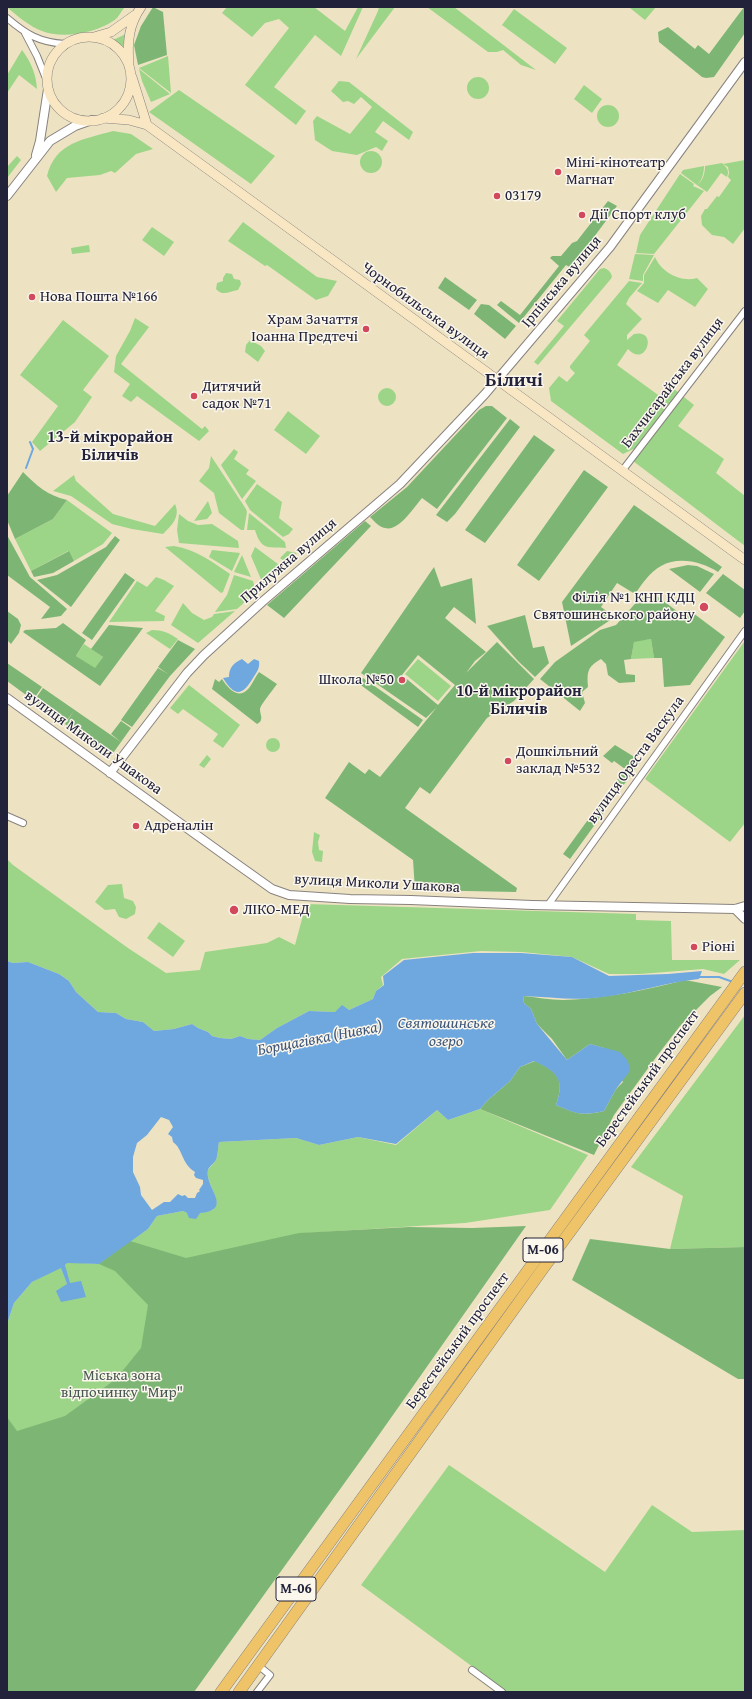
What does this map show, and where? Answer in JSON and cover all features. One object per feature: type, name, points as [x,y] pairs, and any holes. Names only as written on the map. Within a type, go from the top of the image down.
[{"type":"highway","name":"Берестейський проспект","points":[[222,1692],[745,972]]},
{"type":"highway","name":"Берестейський проспект","points":[[259,1666],[542,1270],[743,995]]},
{"type":"highway","name":"М-06","points":[[240,1692],[259,1666]]},
{"type":"main road","points":[[135,15],[129,34],[128,52],[131,82],[128,94],[122,104],[103,118],[92,120],[73,117],[62,111],[54,101],[48,85],[51,62],[55,54],[65,44],[78,38],[93,37],[111,32],[135,15],[141,7]]},
{"type":"main road","points":[[93,37],[106,40],[117,47],[125,58],[147,125]]},
{"type":"main road","name":"Чорнобильська вулиця","points":[[103,118],[129,120],[147,125],[745,560]]},
{"type":"street","points":[[7,18],[25,33],[49,43],[65,44]]},
{"type":"street","points":[[25,33],[37,56],[48,85],[40,141],[34,160]]},
{"type":"street","name":"Ірпінська вулиця","points":[[496,380],[582,282],[610,247],[745,62]]},
{"type":"street","points":[[7,196],[34,160],[50,142],[75,126],[92,120]]},
{"type":"street","name":"Бахчисарайська вулиця","points":[[622,471],[745,311]]},
{"type":"street","name":"Прилужна вулиця","points":[[110,773],[187,673],[204,655],[267,598],[400,484],[481,399],[496,380]]},
{"type":"street","name":"вулиця Ореста Васкула","points":[[548,905],[745,631]]},
{"type":"street","name":"вулиця Миколи Ушакова","points":[[7,698],[272,889],[289,895],[350,899],[548,905],[735,909],[745,906]]},
{"type":"street","points":[[7,816],[23,823]]},
{"type":"street","points":[[735,909],[745,919]]},
{"type":"street","points":[[257,1692],[270,1675],[259,1666]]},
{"type":"street","points":[[472,1670],[502,1692]]},
{"type":"green space","points":[[7,7],[125,7],[115,20],[98,29],[69,35],[50,33],[37,29]]},
{"type":"green space","points":[[153,7],[163,12],[167,55],[138,65],[134,45],[141,26]]},
{"type":"green space","points":[[227,7],[314,7],[345,31],[358,7],[363,7],[341,56],[315,35],[274,87],[306,111],[296,125],[245,85],[289,28],[279,19],[265,23],[252,37],[222,13]]},
{"type":"green space","points":[[379,7],[395,7],[356,59],[378,11]]},
{"type":"green space","points":[[427,7],[454,7],[536,70],[521,65],[503,50],[488,52]]},
{"type":"green space","points":[[656,7],[645,20],[630,8]]},
{"type":"green space","points":[[744,7],[745,33],[714,77],[702,77],[659,42],[658,32],[668,27],[695,49],[698,45],[709,54]]},
{"type":"green space","points":[[514,9],[567,48],[555,64],[502,25]]},
{"type":"green space","points":[[126,34],[123,47],[113,40]]},
{"type":"green space","points":[[22,50],[28,59],[36,78],[37,89],[19,75],[7,93],[7,75]]},
{"type":"green space","points":[[168,56],[171,93],[139,68]]},
{"type":"green space","points":[[139,69],[170,94],[151,102],[142,81]]},
{"type":"green space","points":[[474,77],[482,77],[489,84],[489,92],[482,99],[474,99],[467,92],[467,84]]},
{"type":"green space","points":[[339,81],[349,82],[413,132],[409,140],[383,121],[375,132],[388,141],[382,151],[376,147],[357,155],[332,151],[315,140],[313,121],[317,116],[350,134],[372,107],[361,97],[354,104],[348,101],[343,102],[331,91]]},
{"type":"green space","points":[[584,85],[602,99],[592,113],[574,99]]},
{"type":"green space","points":[[179,90],[275,156],[251,184],[149,112]]},
{"type":"green space","points":[[604,105],[612,105],[619,112],[619,120],[612,127],[604,127],[597,120],[597,112]]},
{"type":"green space","points":[[113,131],[131,134],[153,149],[136,154],[115,173],[111,171],[100,175],[67,178],[56,192],[47,176],[51,165],[57,156],[72,144]]},
{"type":"green space","points":[[367,151],[375,151],[382,158],[382,166],[375,173],[367,173],[360,166],[360,158]]},
{"type":"green space","points":[[17,156],[21,160],[7,178],[7,167]]},
{"type":"green space","points":[[745,160],[745,228],[733,244],[724,237],[712,235],[702,225],[701,216],[705,209],[707,209],[717,196],[719,197],[731,180],[728,177],[728,167],[723,164]]},
{"type":"green space","points":[[722,163],[728,171],[727,177],[721,173],[707,192],[697,185],[703,177],[705,166]]},
{"type":"green space","points":[[704,166],[702,177],[697,185],[681,173],[683,170]]},
{"type":"green space","points":[[680,174],[694,184],[693,186],[704,191],[654,254],[636,253],[640,235]]},
{"type":"green space","points":[[608,201],[617,206],[571,268],[566,265],[519,323],[497,305],[501,301],[520,315],[559,266],[550,258],[552,256],[561,256],[572,243],[577,241]]},
{"type":"green space","points":[[243,222],[317,277],[337,281],[328,296],[316,300],[267,265],[265,266],[228,241]]},
{"type":"green space","points":[[152,227],[174,242],[164,256],[142,240]]},
{"type":"green space","points":[[89,245],[90,252],[72,254],[71,248]]},
{"type":"green space","points":[[635,254],[654,255],[643,275],[643,281],[629,279]]},
{"type":"green space","points":[[655,257],[667,272],[678,278],[697,278],[708,289],[695,307],[668,290],[658,303],[637,291],[644,283],[644,275]]},
{"type":"green space","points":[[604,268],[611,274],[612,277],[610,280],[538,365],[534,362],[564,326],[557,321],[600,269]]},
{"type":"green space","points":[[226,273],[232,274],[234,279],[240,280],[241,284],[238,290],[221,293],[216,289],[217,283],[223,281]]},
{"type":"green space","points":[[445,277],[477,300],[469,310],[438,288]]},
{"type":"green space","points":[[629,281],[642,283],[629,298],[626,304],[642,319],[627,335],[627,340],[634,334],[642,334],[648,341],[647,347],[640,354],[634,354],[628,349],[617,365],[665,400],[674,389],[694,405],[678,426],[724,459],[716,473],[745,496],[745,546],[633,461],[638,447],[623,454],[551,401],[549,388],[559,376],[567,382],[575,373],[570,366],[590,341],[584,335]]},
{"type":"green space","points":[[481,304],[489,305],[516,326],[505,339],[474,314]]},
{"type":"green space","points":[[135,318],[149,327],[121,364],[202,429],[205,426],[209,431],[199,441],[137,396],[131,402],[122,396],[130,384],[114,372],[116,356],[130,331]]},
{"type":"green space","points":[[63,320],[109,356],[83,390],[92,397],[75,422],[40,451],[32,442],[58,406],[20,375]]},
{"type":"green space","points":[[250,340],[261,346],[265,351],[258,362],[245,352],[246,345]]},
{"type":"green space","points":[[383,388],[391,388],[396,393],[394,404],[391,406],[383,406],[378,401],[378,393]]},
{"type":"green space","points":[[486,406],[492,406],[507,418],[437,509],[422,498],[401,523],[390,528],[381,526],[370,517],[407,487],[479,410]]},
{"type":"green space","points":[[288,411],[320,436],[306,454],[274,430]]},
{"type":"green space","points":[[510,419],[520,427],[455,514],[447,522],[436,515]]},
{"type":"green space","points":[[534,435],[555,450],[485,543],[465,530]]},
{"type":"green space","points":[[234,449],[238,452],[234,459],[249,470],[246,474],[256,481],[242,499],[221,465]]},
{"type":"green space","points":[[211,456],[246,509],[247,512],[244,530],[241,530],[219,513],[214,493],[199,481],[209,468]]},
{"type":"green space","points":[[584,470],[608,487],[539,581],[517,565]]},
{"type":"green space","points":[[23,472],[43,489],[67,500],[53,519],[15,539],[7,520],[7,496]]},
{"type":"green space","points":[[74,475],[76,481],[113,514],[155,526],[175,504],[177,509],[176,517],[163,534],[112,524],[71,496],[53,491]]},
{"type":"green space","points":[[257,484],[282,502],[279,518],[293,529],[289,534],[283,537],[250,510],[245,501]]},
{"type":"green space","points":[[67,500],[112,533],[103,544],[74,561],[68,551],[31,571],[15,539],[53,519]]},
{"type":"green space","points":[[208,501],[212,513],[207,519],[194,521]]},
{"type":"green space","points":[[634,505],[722,567],[718,572],[698,563],[675,561],[668,563],[661,566],[646,578],[635,594],[617,583],[601,607],[615,617],[571,646],[562,602]]},
{"type":"green space","points":[[249,513],[285,542],[286,548],[266,546],[262,544],[255,530],[247,530]]},
{"type":"green space","points":[[179,514],[188,521],[198,525],[212,524],[238,541],[239,548],[179,543],[177,530]]},
{"type":"green space","points":[[365,521],[371,526],[284,618],[267,605]]},
{"type":"green space","points":[[7,535],[30,577],[67,609],[61,616],[41,619],[50,607],[7,575]]},
{"type":"green space","points":[[115,536],[120,540],[71,607],[37,580],[57,575],[106,547]]},
{"type":"green space","points":[[174,546],[197,553],[230,574],[223,592],[221,593],[165,547]]},
{"type":"green space","points":[[255,547],[282,567],[263,584],[251,556]]},
{"type":"green space","points":[[212,550],[240,553],[232,571],[209,557]]},
{"type":"green space","points":[[69,551],[74,561],[53,573],[34,577],[31,571]]},
{"type":"green space","points":[[287,551],[297,553],[287,563],[280,558]]},
{"type":"green space","points":[[242,555],[251,577],[234,572]]},
{"type":"green space","points":[[688,565],[697,566],[714,574],[700,592],[669,569]]},
{"type":"green space","points":[[434,567],[441,587],[472,578],[476,624],[454,607],[445,618],[486,652],[475,661],[466,673],[497,642],[534,679],[514,701],[487,718],[430,794],[420,787],[405,808],[517,888],[516,892],[415,890],[413,860],[325,798],[349,762],[365,774],[369,769],[380,777],[437,707],[426,718],[361,673]],"holes":[[[418,655],[455,685],[438,705],[402,675]]]},
{"type":"green space","points":[[125,573],[135,580],[92,640],[82,633]]},
{"type":"green space","points":[[723,574],[745,590],[745,611],[740,618],[706,593]]},
{"type":"green space","points":[[234,575],[253,581],[256,592],[237,609],[215,612],[227,595]]},
{"type":"green space","points":[[156,577],[174,586],[155,611],[165,616],[164,621],[109,622],[137,581],[147,587]]},
{"type":"green space","points":[[657,596],[678,612],[689,610],[725,637],[690,685],[664,687],[662,658],[654,658],[651,639],[634,642],[631,659],[624,660],[626,674],[635,675],[635,682],[619,683],[608,675],[606,664],[601,659],[590,667],[588,674],[588,687],[582,692],[585,703],[580,711],[540,679],[555,662],[600,630],[616,625],[641,597],[648,602]]},
{"type":"green space","points":[[183,603],[192,613],[204,620],[212,617],[214,614],[235,611],[198,643],[171,625]]},
{"type":"green space","points":[[7,611],[18,619],[21,625],[19,633],[11,644],[7,640]]},
{"type":"green space","points":[[525,615],[533,648],[544,646],[549,663],[535,677],[518,661],[487,626]]},
{"type":"green space","points":[[63,623],[86,640],[76,656],[95,668],[103,657],[91,649],[109,625],[143,628],[100,686],[23,632],[25,630],[56,628]]},
{"type":"green space","points":[[152,630],[166,632],[178,639],[170,649],[146,633]]},
{"type":"green space","points":[[651,639],[654,658],[631,659],[634,641]]},
{"type":"green space","points":[[178,640],[195,649],[170,676],[132,727],[121,720],[158,668],[168,674],[158,667]]},
{"type":"green space","points":[[744,642],[745,823],[730,842],[645,779]]},
{"type":"green space","points":[[84,644],[103,657],[95,669],[76,656]]},
{"type":"green space","points":[[418,659],[451,686],[438,701],[405,674]]},
{"type":"green space","points":[[7,663],[42,687],[33,700],[7,681]]},
{"type":"green space","points":[[259,672],[277,684],[260,709],[261,719],[257,724],[212,689],[215,679],[219,682],[222,679],[234,692],[245,692]]},
{"type":"green space","points":[[363,678],[423,720],[418,727],[358,683]]},
{"type":"green space","points":[[189,685],[240,725],[223,748],[213,741],[218,734],[183,709],[178,714],[170,708]]},
{"type":"green space","points":[[43,688],[121,742],[111,756],[105,754],[65,724],[74,711],[64,724],[34,701]]},
{"type":"green space","points":[[121,721],[131,728],[121,742],[111,734]]},
{"type":"green space","points":[[273,738],[278,740],[280,745],[278,750],[273,752],[268,750],[266,745],[268,740]]},
{"type":"green space","points":[[615,745],[641,761],[570,859],[563,854],[625,769],[614,761],[612,763],[603,756]]},
{"type":"green space","points":[[207,755],[211,759],[204,768],[199,765]]},
{"type":"green space","points":[[314,832],[320,835],[318,842],[319,850],[323,851],[322,862],[315,861],[312,852]]},
{"type":"green space","points":[[7,859],[13,865],[128,948],[166,973],[200,970],[205,952],[267,943],[279,937],[295,945],[306,904],[636,914],[636,920],[671,921],[672,960],[740,960],[724,974],[703,969],[640,974],[609,974],[572,957],[522,952],[481,951],[402,959],[381,977],[383,985],[376,991],[373,999],[349,1010],[345,1009],[335,1012],[309,1011],[277,1028],[260,1040],[248,1039],[240,1036],[231,1039],[220,1038],[212,1036],[208,1032],[192,1024],[174,1029],[154,1031],[143,1022],[126,1019],[116,1013],[98,1012],[76,992],[69,981],[59,974],[28,962],[13,963],[7,961]]},
{"type":"green space","points":[[122,884],[124,898],[133,901],[136,907],[135,914],[126,919],[119,917],[115,909],[105,910],[95,902],[108,885]]},
{"type":"green space","points":[[159,922],[185,941],[173,957],[147,938]]},
{"type":"green space","points":[[685,980],[722,987],[710,996],[680,1026],[657,1056],[614,1115],[594,1155],[480,1109],[510,1081],[520,1067],[535,1061],[549,1069],[558,1077],[560,1089],[556,1105],[575,1112],[585,1114],[604,1111],[616,1089],[623,1082],[604,1048],[590,1044],[567,1060],[552,1039],[537,1024],[531,1009],[524,1003],[523,996],[553,1000],[594,998]]},
{"type":"green space","points":[[745,1015],[745,1247],[670,1249],[683,1196],[631,1167]]},
{"type":"green space","name":"Міська зона відпочинку \"Мир\"","points":[[480,1109],[588,1155],[550,1210],[465,1223],[306,1233],[7,1628],[7,1324],[14,1303],[32,1282],[61,1267],[67,1284],[65,1265],[67,1262],[96,1264],[148,1229],[157,1216],[183,1211],[193,1213],[212,1210],[216,1207],[217,1202],[208,1176],[208,1170],[216,1160],[219,1142],[296,1138],[319,1145],[358,1137],[396,1145],[437,1110],[448,1120]]},
{"type":"green space","name":"Міська зона відпочинку \"Мир\"","points":[[526,1226],[369,1449],[194,1692],[7,1692],[7,1417],[17,1431],[65,1416],[116,1379],[141,1348],[148,1305],[115,1271],[99,1264],[130,1241],[186,1258],[299,1233],[409,1227],[472,1228]]},
{"type":"green space","points":[[590,1239],[670,1249],[745,1247],[745,1379],[738,1379],[572,1280]]},
{"type":"green space","points":[[449,1465],[605,1572],[652,1505],[692,1532],[745,1530],[745,1692],[507,1692],[361,1585]]},
{"type":"water","points":[[242,659],[248,664],[254,659],[259,661],[259,666],[257,672],[245,689],[238,692],[234,691],[223,678],[229,677],[232,666]]},
{"type":"water","name":"Святошинське озеро","points":[[473,953],[521,953],[572,957],[609,976],[702,971],[699,979],[603,997],[573,999],[523,996],[524,1003],[531,1009],[537,1024],[567,1060],[590,1044],[620,1052],[628,1061],[630,1071],[616,1089],[604,1111],[584,1114],[556,1105],[560,1089],[557,1078],[549,1069],[534,1061],[520,1067],[510,1081],[480,1109],[448,1120],[437,1110],[396,1144],[358,1137],[319,1145],[296,1138],[219,1142],[216,1160],[208,1170],[208,1177],[216,1197],[217,1203],[215,1207],[210,1211],[200,1213],[196,1219],[189,1218],[187,1213],[183,1211],[157,1216],[148,1229],[99,1264],[67,1263],[65,1265],[70,1283],[81,1281],[86,1297],[61,1302],[56,1291],[67,1284],[61,1268],[32,1282],[14,1303],[7,1324],[7,961],[13,963],[28,962],[59,974],[69,981],[76,992],[98,1012],[116,1013],[126,1019],[143,1022],[154,1031],[174,1029],[192,1024],[208,1032],[212,1036],[220,1038],[231,1039],[240,1036],[248,1039],[260,1040],[277,1028],[309,1011],[335,1012],[342,1005],[349,1010],[373,999],[376,991],[384,985],[383,976],[404,960]],"holes":[[[161,1117],[169,1120],[173,1127],[168,1134],[172,1137],[173,1142],[179,1148],[187,1164],[195,1172],[194,1175],[196,1178],[203,1180],[203,1184],[195,1198],[188,1198],[185,1195],[182,1196],[178,1194],[170,1202],[164,1202],[152,1210],[141,1195],[140,1187],[133,1172],[133,1157],[137,1143],[147,1135]]]},
{"type":"waterway","points":[[26,468],[33,449],[30,442]]},
{"type":"waterway","name":"Борщагівка (Нивка)","points":[[698,977],[719,977],[733,982]]},
{"type":"place","name":"Міні-кінотеатр Магнат","points":[[558,172]]},
{"type":"place","name":"03179","points":[[497,196]]},
{"type":"place","name":"Дії Спорт клуб","points":[[582,215]]},
{"type":"place","name":"Нова Пошта №166","points":[[32,297]]},
{"type":"place","name":"Храм Зачаття Іоанна Предтечі","points":[[366,329]]},
{"type":"place","name":"Дитячий садок №71","points":[[194,396]]},
{"type":"place","name":"Філія №1 КНП КДЦ Святошинського району","points":[[704,607]]},
{"type":"place","name":"Школа №50","points":[[402,680]]},
{"type":"place","name":"Дошкільний заклад №532","points":[[508,761]]},
{"type":"place","name":"Адреналін","points":[[136,826]]},
{"type":"place","name":"ЛІКО-МЕД","points":[[234,910]]},
{"type":"place","name":"Ріоні","points":[[694,947]]},
{"type":"district","name":"Біличі","points":[[514,381]]},
{"type":"district","name":"13-й мікрорайон Біличів","points":[[110,447]]},
{"type":"district","name":"10-й мікрорайон Біличів","points":[[519,701]]}]
